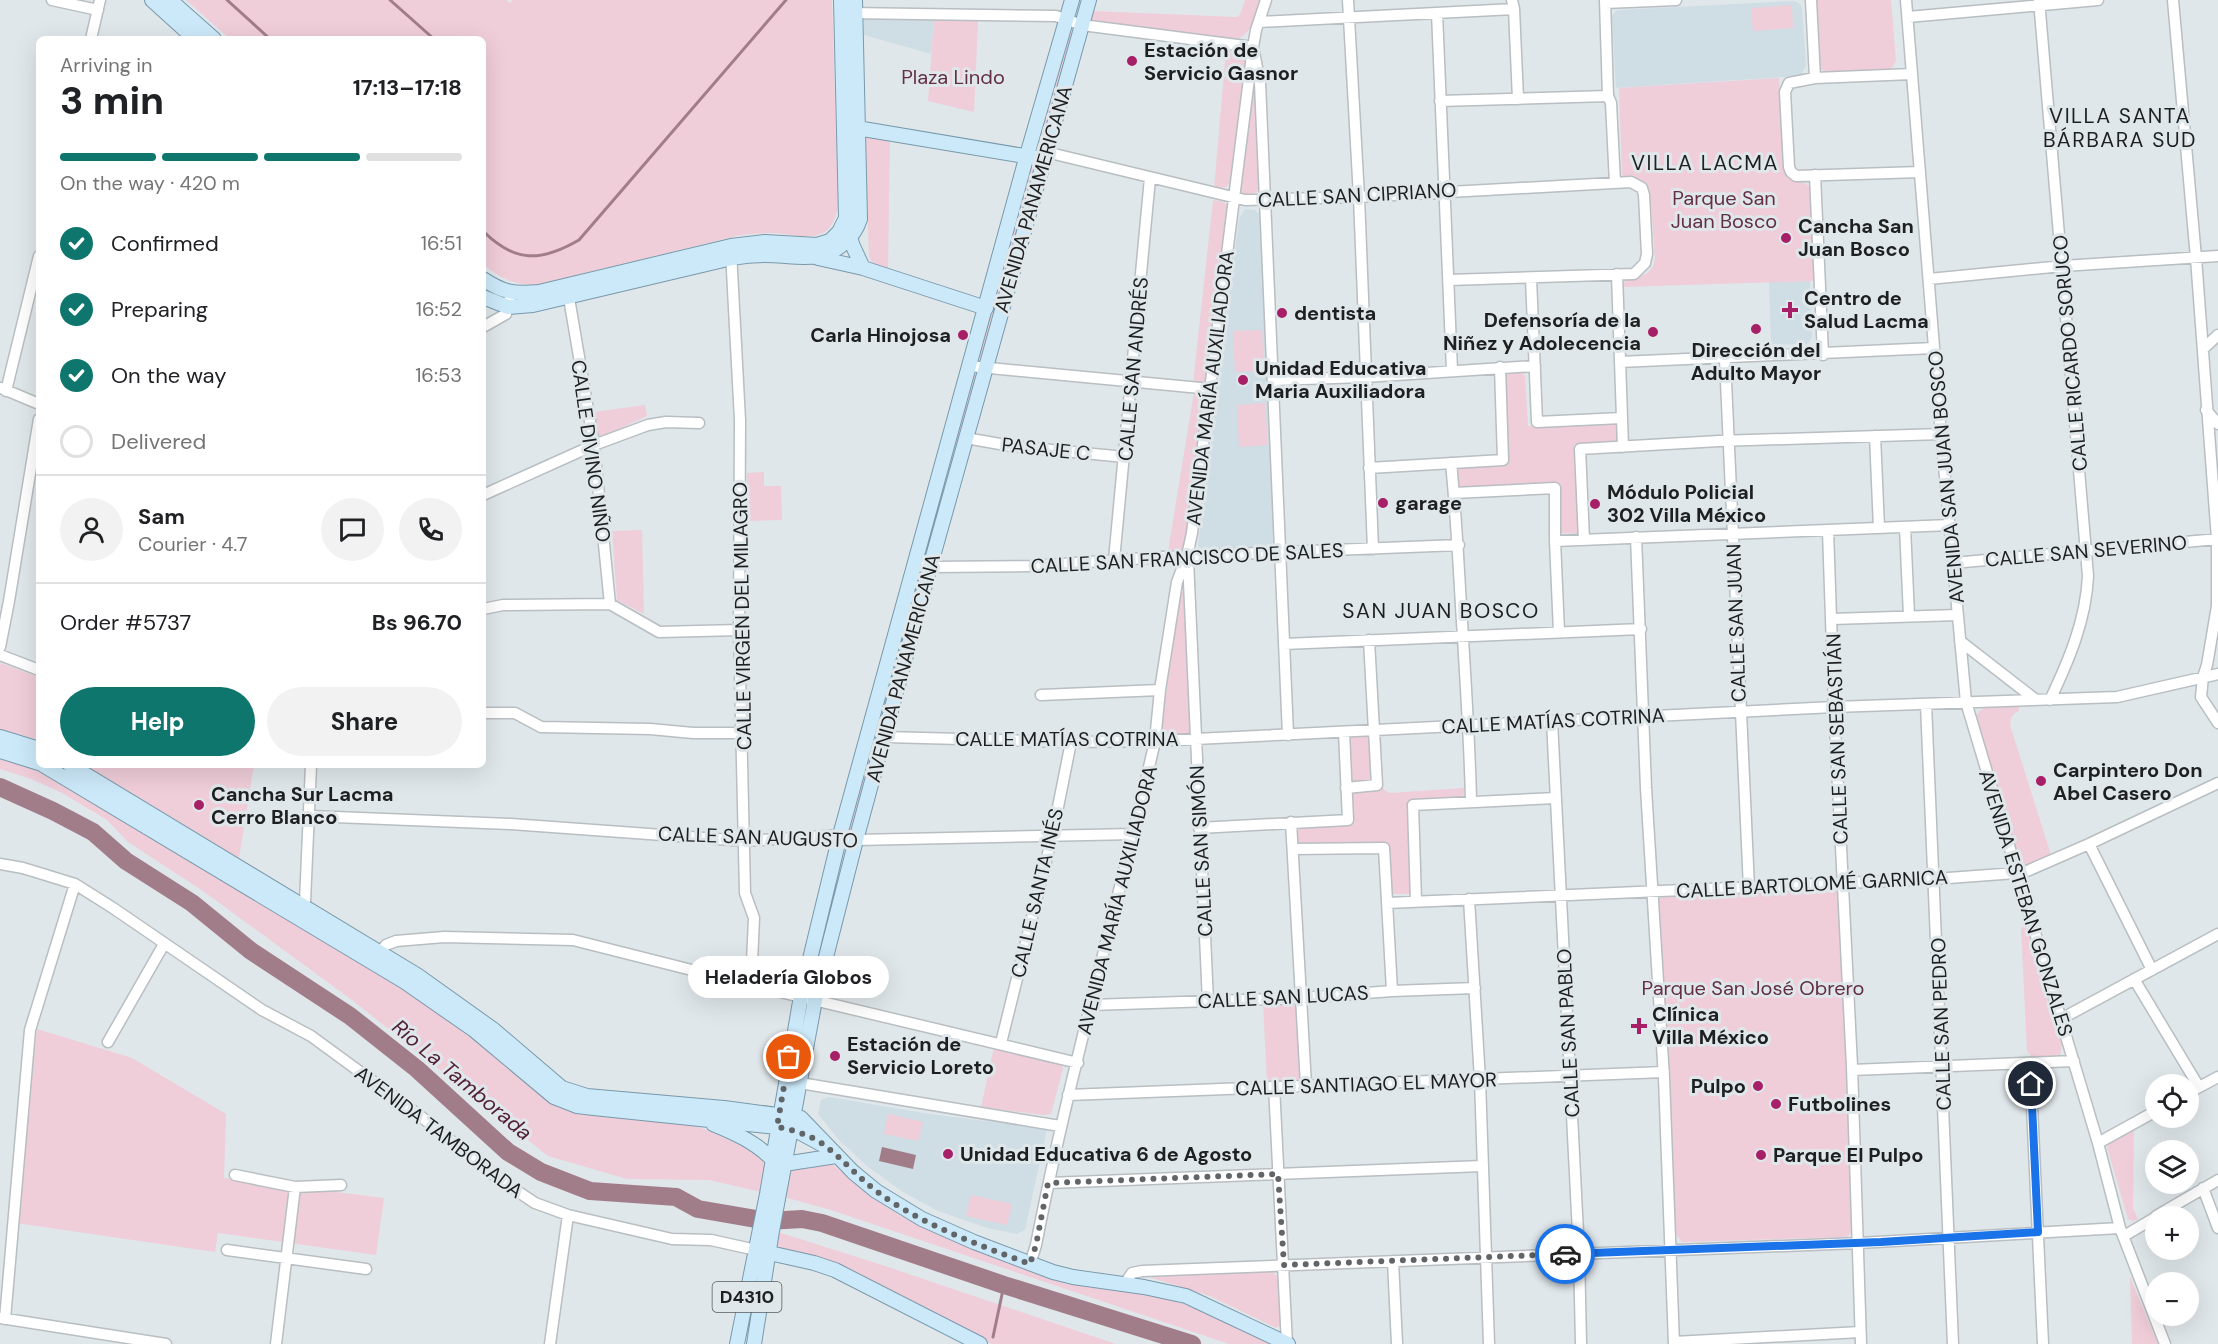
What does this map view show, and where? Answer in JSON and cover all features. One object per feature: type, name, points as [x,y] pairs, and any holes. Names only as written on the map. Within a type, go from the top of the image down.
[{"type":"main road","points":[[152,0],[192,36]]},
{"type":"main road","points":[[170,0],[211,36]]},
{"type":"main road","name":"AVENIDA PANAMERICANA","points":[[754,1344],[763,1252],[785,1122],[801,996],[840,835],[1027,155],[1072,0]]},
{"type":"main road","name":"AVENIDA PANAMERICANA","points":[[785,1122],[800,1083],[815,1000],[856,840],[1089,0]]},
{"type":"main road","points":[[848,6],[850,127],[846,218],[850,238],[863,268]]},
{"type":"main road","points":[[816,258],[831,254],[858,228],[860,219],[850,127]]},
{"type":"main road","name":"CALLE SAN CIPRIANO","points":[[850,127],[1045,156]]},
{"type":"main road","points":[[486,298],[508,307],[533,305],[569,298],[765,242],[817,245],[830,240],[846,218]]},
{"type":"main road","points":[[486,281],[511,293],[539,292],[731,252],[816,258],[863,268],[986,308]]},
{"type":"main road","points":[[0,737],[36,749]]},
{"type":"main road","points":[[0,751],[36,762]]},
{"type":"main road","points":[[48,768],[300,912],[380,952],[458,1003],[494,1030],[552,1081],[572,1093],[785,1122],[831,1151],[876,1191],[897,1205],[974,1242],[1073,1278],[1186,1296],[1287,1344]]},
{"type":"main road","points":[[75,768],[433,1000],[474,1030],[554,1097],[577,1106],[697,1118],[785,1122]]},
{"type":"main road","points":[[697,1118],[742,1136],[778,1162],[831,1151]]},
{"type":"main road","name":"AVENIDA PANAMERICANA","points":[[737,1344],[763,1252]]},
{"type":"main road","name":"AVENIDA TAMBORADA","points":[[763,1252],[835,1270],[973,1343]]},
{"type":"street","points":[[52,0],[99,5],[92,36]]},
{"type":"street","points":[[943,13],[944,0]]},
{"type":"street","name":"AVENIDA MARÍA AUXILIADORA","points":[[1030,1264],[1036,1245],[1060,1126],[1078,1063],[1155,741],[1160,690],[1177,582],[1187,556],[1211,389],[1253,47],[1266,0]]},
{"type":"street","points":[[1348,0],[1359,197],[1373,549]]},
{"type":"street","points":[[1615,183],[1611,103],[1608,96],[1605,2],[1676,0]]},
{"type":"street","points":[[1811,0],[1815,78]]},
{"type":"street","name":"AVENIDA SAN JUAN BOSCO","points":[[1906,0],[1941,434],[1966,702]]},
{"type":"street","points":[[1908,17],[2039,3],[2098,0]]},
{"type":"street","points":[[2173,0],[2196,258],[2217,539],[2217,606],[2203,677],[2202,697],[2218,723]]},
{"type":"street","name":"CALLE RICARDO SORUCO","points":[[2039,3],[2087,551],[2088,597],[2077,637],[2050,700]]},
{"type":"street","points":[[1259,22],[1437,13],[1513,4],[1518,99]]},
{"type":"street","points":[[848,6],[943,13],[1056,16],[1082,25],[1253,47],[1260,83],[1288,735]]},
{"type":"street","points":[[1437,13],[1452,370]]},
{"type":"street","points":[[1912,74],[1815,78],[1789,83],[1785,92],[1789,167],[1796,176],[1920,172]]},
{"type":"street","points":[[1440,101],[1608,96]]},
{"type":"street","name":"CALLE SAN CIPRIANO","points":[[1045,156],[1234,198],[1265,201],[1631,182],[1642,188],[1644,195],[1647,254],[1645,263],[1634,274],[1617,274]]},
{"type":"street","points":[[1815,175],[1822,354]]},
{"type":"street","name":"CALLE SAN ANDRÉS","points":[[1114,560],[1150,178]]},
{"type":"street","name":"CALLE VIRGEN DEL MILAGRO","points":[[731,252],[740,420],[739,630],[745,893],[754,918],[751,985]]},
{"type":"street","points":[[1929,279],[2063,266],[2218,255]]},
{"type":"street","points":[[36,267],[3,389],[36,403]]},
{"type":"street","points":[[1449,280],[1617,274],[1623,447]]},
{"type":"street","points":[[1531,278],[1537,422],[1622,418]]},
{"type":"street","points":[[486,326],[506,314],[511,293]]},
{"type":"street","name":"CALLE DIVINO NIÑO","points":[[569,298],[594,445],[610,604]]},
{"type":"street","points":[[2203,349],[2218,335]]},
{"type":"street","points":[[1620,362],[1934,348]]},
{"type":"street","name":"CALLE SAN JUAN","points":[[1725,359],[1749,888]]},
{"type":"street","points":[[969,366],[1211,389]]},
{"type":"street","points":[[1273,380],[1365,377],[1535,366]]},
{"type":"street","points":[[1369,468],[1503,460],[1500,367]]},
{"type":"street","points":[[2206,410],[2218,424]]},
{"type":"street","points":[[486,494],[594,445],[648,425],[666,422],[699,423]]},
{"type":"street","points":[[1584,540],[1580,449],[1729,441],[1941,434]]},
{"type":"street","points":[[0,647],[5,600],[36,435]]},
{"type":"street","points":[[1875,436],[1879,528]]},
{"type":"street","name":"PASAJE C","points":[[966,438],[1011,446],[1125,457]]},
{"type":"street","points":[[1451,463],[1459,545],[1471,802]]},
{"type":"street","points":[[1454,493],[1555,488],[1559,632]]},
{"type":"street","points":[[1555,541],[1950,525]]},
{"type":"street","points":[[1905,526],[1909,616]]},
{"type":"street","name":"CALLE SAN SEBASTIÁN","points":[[1828,530],[1834,707],[1852,1070],[1861,1344]]},
{"type":"street","points":[[1636,537],[1643,717],[1664,1072],[1674,1343],[1860,1332]]},
{"type":"street","name":"CALLE SAN SEVERINO","points":[[1953,563],[2217,539]]},
{"type":"street","name":"CALLE SAN FRANCISCO DE SALES","points":[[915,566],[1031,566],[1187,556],[1459,545]]},
{"type":"street","name":"CALLE SAN SIMÓN","points":[[1187,556],[1208,1002]]},
{"type":"street","points":[[486,608],[502,605],[610,604],[659,632],[739,630]]},
{"type":"street","points":[[1832,619],[1958,615]]},
{"type":"street","points":[[1284,644],[1641,629]]},
{"type":"street","points":[[1346,788],[1377,785],[1369,640]]},
{"type":"street","points":[[1960,641],[2036,700]]},
{"type":"street","points":[[0,655],[36,669]]},
{"type":"street","name":"CALLE MATÍAS COTRINA","points":[[885,737],[1071,742],[1155,741],[1834,707],[2117,697],[2218,674]]},
{"type":"street","points":[[1041,695],[1160,690]]},
{"type":"street","name":"AVENIDA ESTEBAN GONZALES","points":[[1966,702],[2074,1061],[2122,1232],[2165,1344]]},
{"type":"street","name":"CALLE SAN PEDRO","points":[[1926,704],[1953,1344]]},
{"type":"street","points":[[486,713],[515,713],[541,727],[743,733]]},
{"type":"street","name":"CALLE SAN PABLO","points":[[1552,722],[1579,1253],[1581,1344]]},
{"type":"street","points":[[1199,828],[1348,820],[1344,732]]},
{"type":"street","name":"CALLE SANTA INÉS","points":[[1001,1043],[1052,837],[1071,742]]},
{"type":"street","points":[[300,912],[310,816],[312,768]]},
{"type":"street","name":"CALLE BARTOLOMÉ GARNICA","points":[[1387,903],[1843,884],[2016,873],[2027,871],[2089,844],[2218,783]]},
{"type":"street","points":[[1416,901],[1413,805],[1556,798]]},
{"type":"street","name":"CALLE SAN AUGUSTO","points":[[310,816],[511,824],[745,841],[840,835],[856,840],[1134,834]]},
{"type":"street","points":[[1291,822],[1306,1085]]},
{"type":"street","points":[[2089,844],[2152,970]]},
{"type":"street","points":[[1293,849],[1384,848],[1392,991]]},
{"type":"street","name":"AVENIDA TAMBORADA","points":[[0,864],[23,868],[75,884],[114,908],[262,1010],[311,1036],[419,1115],[499,1179],[535,1203],[568,1215],[672,1239],[711,1240],[763,1252]]},
{"type":"street","points":[[75,884],[30,1030],[2,1318],[166,1344]]},
{"type":"street","points":[[1469,899],[1480,1080],[1489,1344]]},
{"type":"street","points":[[2061,1019],[2217,936]]},
{"type":"street","points":[[380,952],[386,945],[396,941],[444,937],[573,940],[1078,1063]]},
{"type":"street","points":[[108,1042],[164,944]]},
{"type":"street","points":[[2134,979],[2191,1074]]},
{"type":"street","name":"CALLE SAN LUCAS","points":[[1091,1005],[1302,998],[1475,988]]},
{"type":"street","points":[[1852,1070],[2074,1061]]},
{"type":"street","points":[[2030,1063],[2043,1344]]},
{"type":"street","name":"CALLE SANTIAGO EL MAYOR","points":[[1068,1095],[1664,1072]]},
{"type":"street","points":[[2199,1087],[2218,1077]]},
{"type":"street","points":[[800,1083],[1060,1126]]},
{"type":"street","points":[[1274,1086],[1287,1344]]},
{"type":"street","points":[[2098,1143],[2145,1117]]},
{"type":"street","points":[[1048,1183],[1482,1166]]},
{"type":"street","points":[[235,1175],[295,1187],[341,1185]]},
{"type":"street","points":[[2174,1206],[2218,1180]]},
{"type":"street","points":[[276,1344],[295,1187]]},
{"type":"street","points":[[2203,1188],[2218,1228]]},
{"type":"street","points":[[550,1344],[568,1215]]},
{"type":"street","points":[[1124,1285],[1127,1277],[1132,1273],[1142,1271],[1950,1239],[2038,1232],[2122,1232],[2145,1222]]},
{"type":"street","points":[[226,1250],[366,1269]]},
{"type":"street","points":[[1393,1261],[1397,1344]]},
{"type":"shaded area","points":[[1795,1],[1802,8],[1806,65],[1802,74],[1798,76],[1616,88],[1612,16],[1617,10]]},
{"type":"shaded area","points":[[864,19],[934,19],[931,54],[864,35]]},
{"type":"shaded area","name":"Unidad Educativa Maria Auxiliadora","points":[[1245,209],[1255,210],[1260,215],[1274,542],[1270,547],[1200,550],[1198,545],[1239,219]]},
{"type":"shaded area","name":"Centro de Salud Lacma","points":[[1810,281],[1812,337],[1810,341],[1807,344],[1771,345],[1769,282]]},
{"type":"shaded area","name":"Unidad Educativa 6 de Agosto","points":[[829,1097],[930,1114],[1047,1129],[1025,1230],[1017,1234],[987,1228],[938,1211],[903,1192],[868,1167],[840,1141],[818,1114],[821,1100]]},
{"type":"shaded area","points":[[882,1147],[916,1155],[913,1169],[879,1161]]},
{"type":"green space","points":[[186,0],[506,0],[510,3],[513,0],[832,0],[838,207],[829,228],[815,236],[775,233],[741,235],[535,285],[514,282],[501,277],[486,266],[486,36],[227,36]]},
{"type":"green space","points":[[1245,0],[1259,0],[1250,28],[1237,39],[1091,21],[1093,11],[1236,17],[1240,15]]},
{"type":"green space","points":[[1817,0],[1891,0],[1896,61],[1890,70],[1826,72],[1821,69]]},
{"type":"green space","points":[[1792,5],[1793,28],[1753,31],[1751,8]]},
{"type":"green space","name":"Plaza Lindo","points":[[934,19],[978,20],[974,112],[928,101]]},
{"type":"green space","points":[[1069,31],[1073,32],[1041,150],[1037,149]]},
{"type":"green space","points":[[1226,50],[1240,52],[1246,60],[1230,183],[1226,187],[1214,189]]},
{"type":"green space","name":"Parque San Juan Bosco","points":[[1779,78],[1785,173],[1791,179],[1810,187],[1814,281],[1623,287],[1625,280],[1648,272],[1655,259],[1650,190],[1640,181],[1622,175],[1619,88]]},
{"type":"green space","points":[[1252,87],[1256,90],[1260,185],[1257,192],[1247,195],[1240,192]]},
{"type":"green space","points":[[865,133],[890,137],[888,270],[873,265],[869,257]]},
{"type":"green space","points":[[1032,165],[1035,165],[982,358],[979,357]]},
{"type":"green space","points":[[1213,200],[1224,202],[1228,206],[1207,384],[1193,383]]},
{"type":"green space","points":[[1262,330],[1264,371],[1235,372],[1233,331]]},
{"type":"green space","points":[[1522,373],[1525,376],[1528,426],[1614,424],[1616,426],[1617,441],[1614,444],[1574,445],[1578,533],[1560,533],[1558,487],[1543,483],[1458,487],[1453,468],[1505,464],[1505,374]]},
{"type":"green space","points":[[973,375],[976,375],[925,559],[922,558]]},
{"type":"green space","points":[[1194,392],[1203,393],[1205,397],[1186,552],[1168,551]]},
{"type":"green space","points":[[1265,403],[1268,445],[1239,447],[1237,405]]},
{"type":"green space","points":[[645,405],[647,416],[599,438],[594,412]]},
{"type":"green space","points":[[764,472],[764,486],[781,486],[782,520],[747,521],[747,473]]},
{"type":"green space","points":[[642,530],[644,614],[617,600],[612,531]]},
{"type":"green space","points":[[918,579],[922,580],[852,830],[848,829]]},
{"type":"green space","points":[[1182,592],[1184,594],[1191,730],[1189,735],[1163,736],[1161,731]]},
{"type":"green space","points":[[0,663],[36,676],[36,739],[0,729]]},
{"type":"green space","points":[[2019,706],[2019,711],[2010,722],[2011,728],[2051,855],[2026,866],[2019,865],[1976,717],[1979,712],[1988,707]]},
{"type":"green space","points":[[1349,732],[1370,732],[1374,781],[1354,784],[1351,782]]},
{"type":"green space","points":[[0,757],[28,765],[48,774],[422,1000],[515,1071],[704,1129],[749,1149],[766,1164],[761,1192],[709,1180],[627,1179],[548,1156],[352,1000],[203,891],[128,842],[107,820],[62,793],[31,779],[0,769]]},
{"type":"green space","name":"Cancha Sur Lacma Cerro Blanco","points":[[90,768],[254,768],[239,858]]},
{"type":"green space","points":[[1382,784],[1384,790],[1390,793],[1464,788],[1461,798],[1413,801],[1412,891],[1410,894],[1391,894],[1388,848],[1297,843],[1297,826],[1349,824],[1351,793]]},
{"type":"green space","name":"Parque San José Obrero","points":[[1834,888],[1839,893],[1853,1230],[1847,1237],[1682,1242],[1675,1231],[1659,899],[1663,896]]},
{"type":"green space","points":[[2026,924],[2062,1044],[2060,1056],[2034,1059],[2027,1051],[2021,928]]},
{"type":"green space","points":[[1291,1002],[1297,1009],[1299,1080],[1267,1083],[1263,1003]]},
{"type":"green space","points":[[37,1029],[132,1058],[226,1114],[224,1178],[384,1198],[376,1255],[218,1233],[215,1252],[16,1223]]},
{"type":"green space","points":[[994,1047],[1060,1063],[1063,1068],[1051,1114],[981,1107]]},
{"type":"green space","points":[[888,1114],[923,1122],[918,1141],[884,1134]]},
{"type":"green space","points":[[2134,1129],[2133,1208],[2138,1219],[2133,1221],[2128,1219],[2107,1147],[2109,1142]]},
{"type":"green space","points":[[831,1163],[874,1199],[904,1218],[1006,1262],[1066,1284],[1154,1296],[1177,1302],[1197,1309],[1269,1344],[1229,1344],[831,1210],[784,1197],[790,1169]]},
{"type":"green space","points":[[971,1195],[1012,1204],[1007,1225],[966,1216]]},
{"type":"green space","points":[[778,1232],[1116,1344],[992,1344],[820,1259],[778,1247]]},
{"type":"green space","points":[[1271,1271],[1278,1277],[1280,1325],[1276,1328],[1210,1296],[1149,1277]]},
{"type":"green space","points":[[2130,1277],[2145,1313],[2145,1326],[2150,1326],[2158,1344],[2132,1344]]},
{"type":"waterway","points":[[227,0],[267,36]]},
{"type":"waterway","points":[[390,0],[431,36]]},
{"type":"waterway","points":[[486,234],[506,249],[529,256],[552,252],[579,240],[786,0]]},
{"type":"waterway","name":"Río La Tamborada","points":[[0,787],[93,832],[126,861],[192,903],[251,951],[350,1016],[417,1069],[508,1152],[541,1172],[590,1191],[676,1197],[698,1209],[768,1221],[802,1219],[822,1223],[1004,1285],[1192,1344]]},
{"type":"waterway","points":[[993,1337],[1004,1285]]},
{"type":"way so far","points":[[789,1057],[777,1127],[799,1132],[827,1147],[876,1191],[922,1219],[1030,1264],[1048,1183],[1278,1174],[1284,1265],[1565,1254]]},
{"type":"place","name":"Estación de Servicio Gasnor","points":[[1132,61]]},
{"type":"place","name":"Cancha San Juan Bosco","points":[[1786,238]]},
{"type":"place","name":"Centro de Salud Lacma","points":[[1790,310]]},
{"type":"place","name":"dentista","points":[[1282,313]]},
{"type":"place","name":"Dirección del Adulto Mayor","points":[[1756,329]]},
{"type":"place","name":"Defensoría de la Niñez y Adolecencia","points":[[1653,332]]},
{"type":"place","name":"Carla Hinojosa","points":[[963,335]]},
{"type":"place","name":"Unidad Educativa Maria Auxiliadora","points":[[1243,380]]},
{"type":"place","name":"garage","points":[[1383,503]]},
{"type":"place","name":"Módulo Policial 302 Villa México","points":[[1595,504]]},
{"type":"place","name":"Carpintero Don Abel Casero","points":[[2041,781]]},
{"type":"place","name":"Cancha Sur Lacma Cerro Blanco","points":[[199,805]]},
{"type":"place","name":"Clínica Villa México","points":[[1639,1026]]},
{"type":"place","name":"Estación de Servicio Loreto","points":[[835,1056]]},
{"type":"place","name":"Heladería Globos","points":[[789,1057]]},
{"type":"place","name":"Pulpo","points":[[1758,1086]]},
{"type":"place","name":"Futbolines","points":[[1776,1104]]},
{"type":"place","name":"Unidad Educativa 6 de Agosto","points":[[948,1154]]},
{"type":"place","name":"Parque El Pulpo","points":[[1761,1155]]},
{"type":"district","name":"VILLA SANTA BÁRBARA SUD","points":[[2120,128]]},
{"type":"district","name":"VILLA LACMA","points":[[1705,163]]},
{"type":"district","name":"SAN JUAN BOSCO","points":[[1441,611]]},
{"type":"route","points":[[1565,1254],[1950,1239],[2038,1232],[2031,1084]]}]
